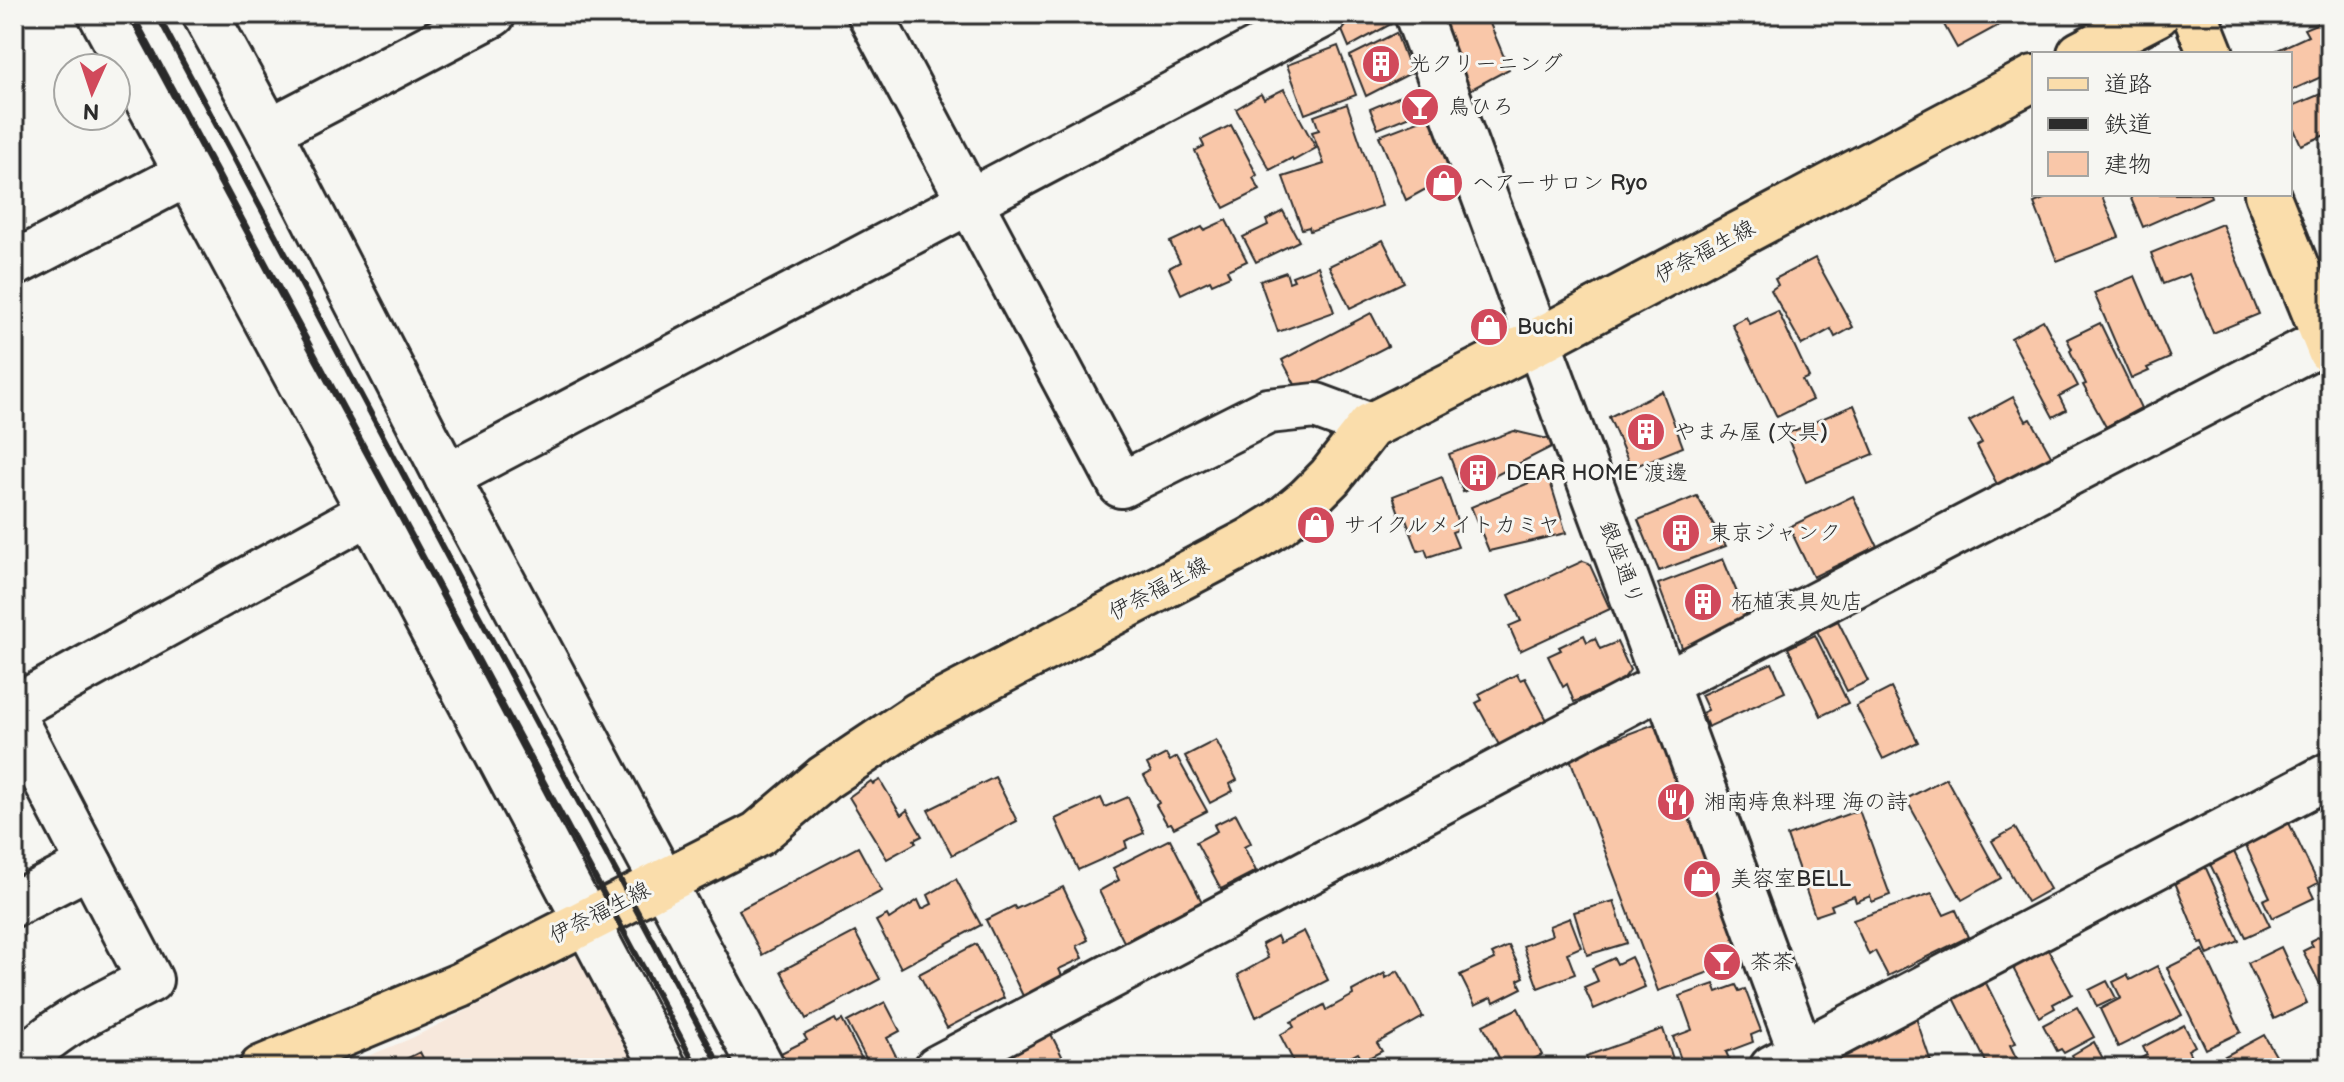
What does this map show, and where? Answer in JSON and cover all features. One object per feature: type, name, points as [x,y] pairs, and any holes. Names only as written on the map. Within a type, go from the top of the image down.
[{"type":"main road","points":[[2084,52],[2157,14]]},
{"type":"main road","points":[[2195,14],[2210,52]]},
{"type":"main road","name":"伊奈福生線","points":[[262,1068],[461,985],[758,834],[824,778],[918,715],[1279,523],[1330,477],[1370,426],[1538,341],[2032,79]]},
{"type":"main road","points":[[2268,196],[2328,346]]},
{"type":"street","points":[[101,14],[370,512],[664,1068]]},
{"type":"street","points":[[205,14],[762,1068]]},
{"type":"street","points":[[269,131],[493,14]]},
{"type":"street","points":[[870,14],[1121,485],[1268,411],[1316,406],[1370,426]]},
{"type":"street","points":[[447,477],[1325,14]]},
{"type":"street","name":"銀座通り","points":[[1417,14],[1666,683],[1794,1063]]},
{"type":"street","points":[[14,264],[187,174]]},
{"type":"street","points":[[937,1068],[1666,683],[2328,346]]},
{"type":"street","points":[[14,708],[370,512]]},
{"type":"street","points":[[14,719],[150,980],[104,1003],[51,1037],[25,1058],[18,1068]]},
{"type":"street","points":[[1794,1063],[2330,775]]},
{"type":"street","points":[[14,904],[90,865]]},
{"type":"shaded area","points":[[581,953],[642,1068],[339,1068],[412,1038]]},
{"type":"building","points":[[1349,14],[1387,14],[1391,24],[1349,47],[1338,21]]},
{"type":"building","points":[[1462,14],[1486,14],[1509,69],[1468,91],[1442,25]]},
{"type":"building","points":[[1938,14],[2013,14],[2014,17],[1957,48]]},
{"type":"building","points":[[2328,19],[2330,73],[2292,90],[2292,52],[2273,52],[2308,36],[2304,29]]},
{"type":"building","name":"光クリーニング","points":[[1396,33],[1411,73],[1366,96],[1350,56]]},
{"type":"building","points":[[1338,46],[1356,95],[1305,114],[1287,65]]},
{"type":"building","points":[[1284,89],[1316,148],[1270,170],[1236,109],[1261,94],[1264,99]]},
{"type":"building","points":[[1415,90],[1424,110],[1378,129],[1370,109]]},
{"type":"building","points":[[2330,90],[2330,133],[2301,145],[2292,125],[2292,106]]},
{"type":"building","points":[[1347,104],[1382,206],[1310,231],[1309,227],[1302,229],[1283,177],[1324,164],[1312,132],[1319,130],[1314,116]]},
{"type":"building","points":[[1434,115],[1455,173],[1406,200],[1379,136]]},
{"type":"building","points":[[1231,125],[1257,175],[1253,178],[1260,190],[1224,208],[1195,151],[1204,146],[1201,140]]},
{"type":"building","points":[[2051,196],[2102,196],[2119,237],[2057,261],[2034,203]]},
{"type":"building","points":[[2130,196],[2211,196],[2211,197],[2143,227]]},
{"type":"building","points":[[1283,211],[1299,241],[1256,262],[1243,237],[1268,225],[1266,220]]},
{"type":"building","points":[[1226,220],[1247,261],[1227,270],[1230,276],[1212,284],[1210,280],[1181,294],[1169,268],[1180,262],[1170,242]]},
{"type":"building","points":[[2222,224],[2259,314],[2213,333],[2189,274],[2163,284],[2151,253]]},
{"type":"building","points":[[1383,240],[1404,282],[1350,308],[1329,266]]},
{"type":"building","points":[[1815,258],[1853,327],[1835,337],[1831,329],[1802,345],[1771,290],[1778,285],[1775,279]]},
{"type":"building","points":[[1318,266],[1334,312],[1278,332],[1260,281],[1286,272],[1289,282],[1294,280],[1292,276]]},
{"type":"building","points":[[2135,276],[2170,358],[2131,379],[2094,293]]},
{"type":"building","points":[[1778,311],[1809,377],[1802,380],[1812,400],[1777,417],[1732,324],[1746,317],[1750,324]]},
{"type":"building","points":[[1371,313],[1388,346],[1299,392],[1282,360]]},
{"type":"building","points":[[2043,320],[2078,386],[2059,396],[2066,410],[2053,417],[2011,338]]},
{"type":"building","points":[[2100,323],[2141,408],[2106,427],[2083,385],[2086,384],[2067,339]]},
{"type":"building","name":"やまみ屋 (文具)","points":[[1662,391],[1683,447],[1631,468],[1609,417]]},
{"type":"building","points":[[2013,397],[2026,421],[2031,419],[2052,457],[1998,486],[1977,446],[1982,443],[1969,421]]},
{"type":"building","points":[[1854,405],[1874,454],[1806,482],[1786,434]]},
{"type":"building","name":"DEAR HOME 渡邊","points":[[1514,431],[1561,442],[1463,492],[1449,454]]},
{"type":"building","points":[[1548,475],[1566,533],[1489,551],[1471,507]]},
{"type":"building","points":[[1442,477],[1460,529],[1452,532],[1458,547],[1428,557],[1425,549],[1418,551],[1406,520],[1402,522],[1393,496]]},
{"type":"building","name":"東京ジャンク","points":[[1697,496],[1726,546],[1659,571],[1638,520]]},
{"type":"building","points":[[1853,496],[1877,546],[1813,577],[1789,527]]},
{"type":"building","name":"柘植表具処店","points":[[1723,559],[1748,619],[1683,650],[1658,584]]},
{"type":"building","points":[[1583,561],[1589,563],[1610,609],[1520,651],[1509,626],[1521,621],[1509,595]]},
{"type":"building","points":[[1838,621],[1868,681],[1847,691],[1817,631]]},
{"type":"building","points":[[1584,635],[1587,642],[1595,638],[1600,649],[1617,642],[1630,670],[1621,682],[1574,702],[1567,684],[1563,687],[1548,656]]},
{"type":"building","points":[[1815,635],[1848,703],[1821,716],[1788,648]]},
{"type":"building","points":[[1772,663],[1785,692],[1708,727],[1702,713],[1708,710],[1701,695]]},
{"type":"building","points":[[1517,674],[1520,680],[1525,678],[1547,720],[1499,745],[1476,703],[1482,700],[1479,694]]},
{"type":"building","points":[[1891,688],[1918,742],[1883,759],[1856,706]]},
{"type":"building","points":[[1660,722],[1750,957],[1658,991],[1569,756]]},
{"type":"building","points":[[1216,740],[1237,780],[1230,784],[1233,791],[1210,803],[1185,756]]},
{"type":"building","points":[[1166,754],[1170,761],[1177,757],[1207,811],[1174,828],[1171,823],[1167,824],[1156,805],[1159,803],[1144,776],[1151,772],[1147,764]]},
{"type":"building","points":[[995,777],[1017,821],[952,855],[928,810]]},
{"type":"building","points":[[1946,778],[2001,878],[1962,900],[1906,799]]},
{"type":"building","points":[[880,780],[901,815],[907,810],[922,836],[914,840],[916,843],[887,859],[849,797],[871,781],[873,784]]},
{"type":"building","points":[[1128,797],[1144,833],[1125,841],[1127,848],[1078,870],[1055,819],[1101,798],[1105,807]]},
{"type":"building","points":[[1859,810],[1890,895],[1872,902],[1870,896],[1856,902],[1854,896],[1831,905],[1833,910],[1815,916],[1787,836]]},
{"type":"building","points":[[1236,814],[1251,843],[1244,847],[1256,871],[1221,889],[1196,842],[1217,831],[1214,825]]},
{"type":"building","points":[[2289,823],[2318,883],[2309,888],[2314,898],[2272,918],[2263,900],[2270,897],[2245,844]]},
{"type":"building","points":[[2015,828],[2050,889],[2027,902],[1992,841]]},
{"type":"building","points":[[1170,839],[1202,902],[1124,942],[1099,891],[1119,880],[1113,868]]},
{"type":"building","points":[[858,847],[882,891],[762,955],[739,910]]},
{"type":"building","points":[[2233,850],[2270,926],[2246,937],[2209,862]]},
{"type":"building","points":[[2205,866],[2239,941],[2208,955],[2203,943],[2200,944],[2174,880]]},
{"type":"building","points":[[956,879],[981,925],[901,968],[876,921],[887,915],[889,919],[918,900],[922,909],[932,904],[928,895]]},
{"type":"building","points":[[1063,887],[1088,940],[1077,946],[1083,958],[1059,969],[1063,978],[1023,996],[986,920]]},
{"type":"building","points":[[1932,893],[1944,915],[1956,910],[1968,937],[1888,976],[1875,951],[1869,955],[1853,920]]},
{"type":"building","points":[[1614,901],[1627,943],[1587,955],[1574,912]]},
{"type":"building","points":[[1570,918],[1581,947],[1567,953],[1575,974],[1538,988],[1523,946],[1552,935],[1549,926]]},
{"type":"building","points":[[1304,931],[1328,980],[1256,1017],[1238,975],[1268,958],[1262,944],[1277,936],[1280,943]]},
{"type":"building","points":[[2330,931],[2330,986],[2323,990],[2303,951],[2313,946],[2310,941]]},
{"type":"building","points":[[855,932],[880,979],[806,1019],[781,971]]},
{"type":"building","points":[[976,944],[1004,998],[947,1028],[919,974]]},
{"type":"building","points":[[1509,946],[1524,977],[1518,980],[1522,988],[1494,1002],[1492,997],[1475,1005],[1460,975],[1495,959],[1492,954]]},
{"type":"building","points":[[2046,946],[2072,994],[2053,1004],[2055,1008],[2039,1017],[2014,970],[2016,963]]},
{"type":"building","points":[[2281,947],[2307,1003],[2274,1019],[2248,963]]},
{"type":"building","points":[[2203,950],[2241,1032],[2206,1049],[2167,968]]},
{"type":"building","points":[[1631,957],[1645,987],[1594,1009],[1584,987],[1598,981],[1592,968],[1614,958],[1617,964]]},
{"type":"building","points":[[2157,966],[2182,1015],[2118,1047],[2100,1009],[2121,998],[2113,982],[2127,975],[2130,980]]},
{"type":"building","points":[[1398,971],[1423,1017],[1377,1043],[1382,1051],[1363,1061],[1358,1053],[1330,1068],[1297,1068],[1280,1035],[1294,1027],[1291,1022],[1324,1005],[1326,1010],[1385,973],[1386,978]]},
{"type":"building","points":[[2107,981],[2116,998],[2097,1007],[2089,990]]},
{"type":"building","points":[[1986,983],[2016,1043],[2010,1045],[2021,1068],[1989,1068],[1954,998]]},
{"type":"building","points":[[1714,984],[1717,992],[1736,985],[1739,991],[1745,989],[1761,1031],[1751,1035],[1753,1042],[1726,1052],[1730,1061],[1713,1068],[1684,1068],[1673,1037],[1692,1030],[1680,996]]},
{"type":"building","points":[[885,1002],[900,1031],[887,1038],[897,1058],[879,1068],[871,1068],[847,1022]]},
{"type":"building","points":[[2077,1007],[2094,1037],[2064,1053],[2061,1049],[2057,1051],[2043,1025]]},
{"type":"building","points":[[1518,1008],[1542,1055],[1516,1068],[1504,1068],[1483,1025]]},
{"type":"building","points":[[1916,1018],[1933,1068],[1833,1068],[1836,1058]]},
{"type":"building","points":[[835,1019],[837,1023],[842,1020],[865,1065],[860,1068],[781,1068],[775,1056],[807,1040],[804,1035]]},
{"type":"building","points":[[2184,1025],[2195,1046],[2188,1050],[2193,1060],[2178,1068],[2135,1068],[2132,1063],[2147,1055],[2143,1047]]},
{"type":"building","points":[[1663,1029],[1676,1068],[1590,1068],[1586,1056]]},
{"type":"building","points":[[1051,1034],[1068,1068],[989,1068],[988,1066]]},
{"type":"building","points":[[2264,1035],[2283,1068],[2220,1068],[2216,1061]]},
{"type":"building","points":[[2094,1042],[2108,1068],[2079,1068],[2072,1055]]},
{"type":"building","points":[[420,1052],[428,1068],[388,1068]]},
{"type":"railway","points":[[132,14],[697,1068]]},
{"type":"railway","points":[[157,14],[721,1068]]},
{"type":"place","name":"光クリーニング","points":[[1381,64]]},
{"type":"place","name":"鳥ひろ","points":[[1420,107]]},
{"type":"place","name":"ヘアーサロン Ryo","points":[[1444,183]]},
{"type":"place","name":"Buchi","points":[[1489,327]]},
{"type":"place","name":"やまみ屋 (文具)","points":[[1646,432]]},
{"type":"place","name":"DEAR HOME 渡邊","points":[[1478,473]]},
{"type":"place","name":"サイクルメイトカミヤ","points":[[1316,525]]},
{"type":"place","name":"東京ジャンク","points":[[1681,533]]},
{"type":"place","name":"柘植表具処店","points":[[1703,602]]},
{"type":"place","name":"湘南痔魚料理 海の詩","points":[[1676,802]]},
{"type":"place","name":"美容室BELL","points":[[1702,879]]},
{"type":"place","name":"茶茶","points":[[1722,962]]}]
